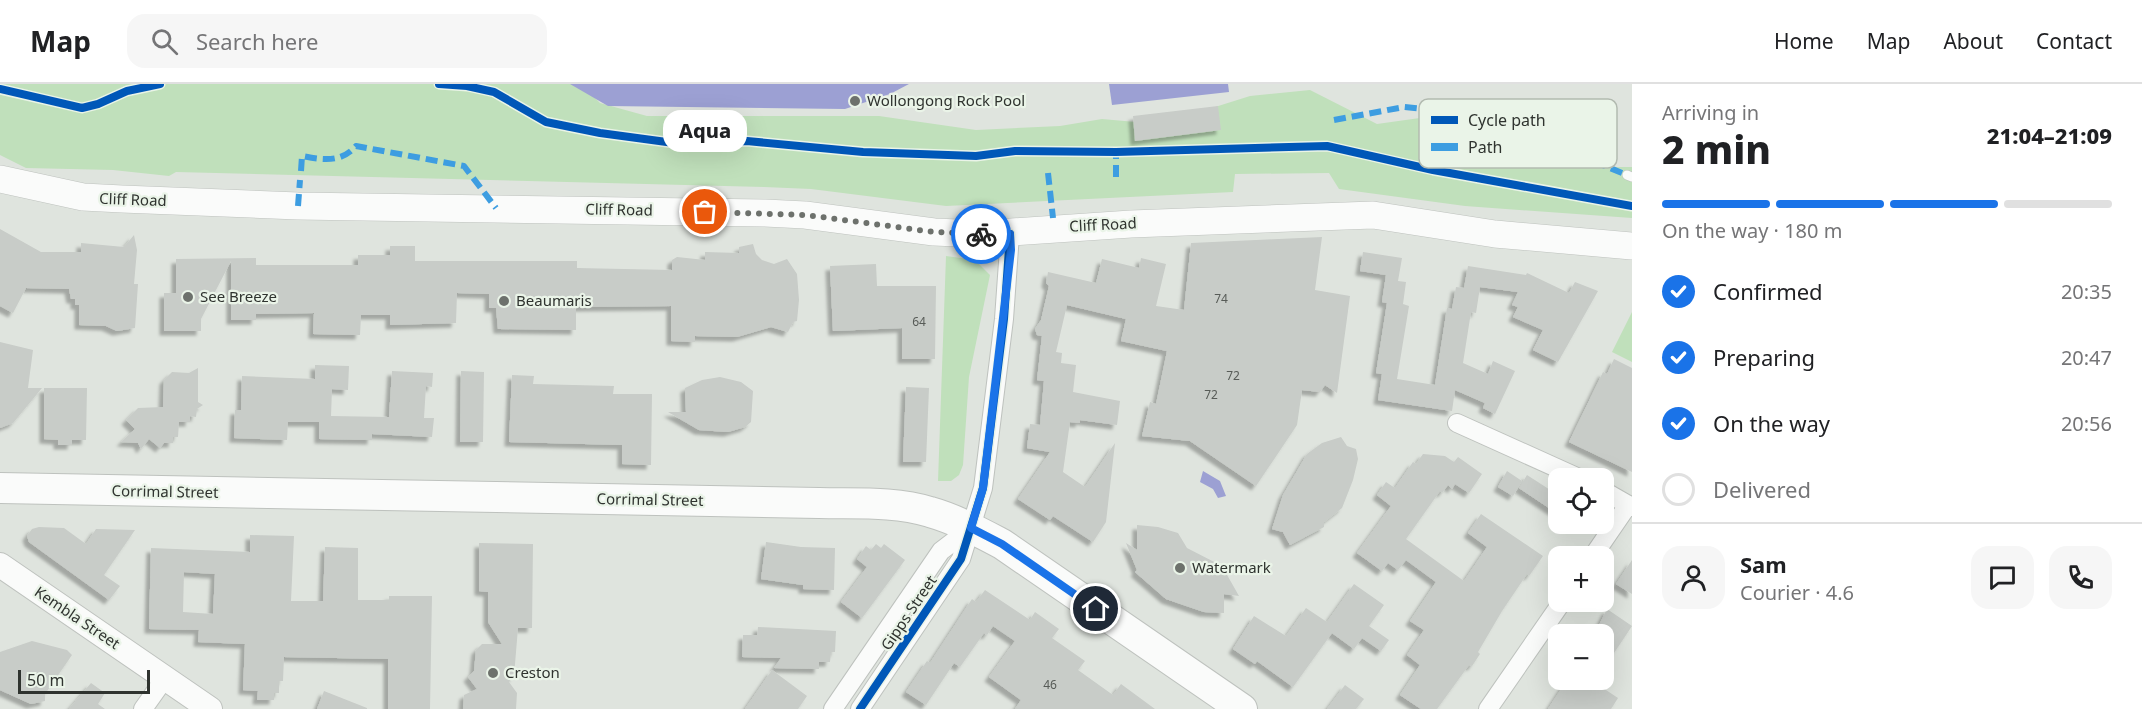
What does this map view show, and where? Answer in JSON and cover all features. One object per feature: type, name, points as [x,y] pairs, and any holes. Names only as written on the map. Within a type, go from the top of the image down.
[{"type":"main road","name":"Cliff Road","points":[[0,179],[83,197],[122,200],[298,206],[765,213],[806,215],[934,232],[1010,234],[1054,228],[1373,215],[1495,234],[1632,246]]},
{"type":"main road","name":"Corrimal Street","points":[[8,494],[883,504],[929,511],[971,528],[1012,551],[1242,709]]},
{"type":"street","points":[[971,528],[983,488],[1004,319],[1010,234]]},
{"type":"street","points":[[1457,423],[1557,468]]},
{"type":"street","points":[[1600,546],[1631,504],[1614,496]]},
{"type":"street","name":"Gipps Street","points":[[833,709],[941,551],[971,528]]},
{"type":"street","name":"Gipps Street","points":[[860,709],[961,559],[971,528]]},
{"type":"street","name":"Kembla Street","points":[[1,565],[210,709]]},
{"type":"street","points":[[1488,709],[1555,612]]},
{"type":"street","points":[[143,709],[165,678]]},
{"type":"green space","points":[[0,84],[581,84],[600,103],[647,116],[879,116],[976,130],[1060,126],[1102,119],[1147,123],[1196,113],[1250,96],[1310,90],[1377,124],[1419,118],[1419,168],[1632,167],[1632,218],[1465,206],[1339,189],[1329,173],[1235,174],[1233,192],[946,206],[811,189],[764,187],[176,172],[169,176],[113,170],[26,168],[0,155]]},
{"type":"green space","points":[[946,256],[975,260],[990,275],[969,377],[963,465],[959,475],[951,481],[938,481]]},
{"type":"green space","points":[[1632,312],[1632,362],[1612,352]]},
{"type":"water","points":[[570,84],[909,84],[890,94],[845,109],[608,106]]},
{"type":"water","points":[[1109,84],[1228,84],[1229,92],[1112,105]]},
{"type":"water","points":[[1203,471],[1220,481],[1226,496],[1218,498],[1213,489],[1200,482]]},
{"type":"building","points":[[1218,106],[1221,130],[1135,141],[1133,116]]},
{"type":"building","points":[[0,229],[41,252],[81,252],[81,243],[124,247],[134,235],[137,250],[134,284],[138,284],[135,328],[117,331],[106,326],[79,325],[79,305],[75,305],[75,299],[71,299],[69,289],[26,288],[13,313],[0,306]]},
{"type":"building","points":[[1322,237],[1315,290],[1350,296],[1337,393],[1325,385],[1320,392],[1302,390],[1297,425],[1256,486],[1190,441],[1142,436],[1150,402],[1156,404],[1167,351],[1121,341],[1126,319],[1067,305],[1056,352],[1062,353],[1061,363],[1076,365],[1073,392],[1120,401],[1117,425],[1080,420],[1080,423],[1070,422],[1063,472],[1085,487],[1115,443],[1106,522],[1093,542],[1053,516],[1050,520],[1018,499],[1050,452],[1027,448],[1030,424],[1040,425],[1044,381],[1037,380],[1042,336],[1037,335],[1035,329],[1041,320],[1049,286],[1046,283],[1048,272],[1096,283],[1102,259],[1139,268],[1141,258],[1166,264],[1156,306],[1184,310],[1191,243]]},
{"type":"building","points":[[753,244],[756,254],[762,260],[774,264],[787,259],[797,274],[799,300],[797,321],[793,322],[788,332],[771,327],[737,337],[695,336],[695,342],[671,341],[671,306],[576,307],[576,330],[498,329],[496,308],[489,308],[489,294],[457,293],[456,323],[390,325],[390,315],[361,315],[360,335],[313,334],[314,313],[256,314],[256,320],[231,320],[231,261],[201,319],[201,331],[164,331],[164,293],[176,293],[176,259],[256,258],[256,265],[358,265],[358,255],[390,255],[390,246],[415,246],[415,261],[577,261],[577,268],[672,270],[672,260],[677,257],[705,260],[705,252],[739,253],[739,247]]},
{"type":"building","points":[[1363,252],[1402,258],[1398,281],[1406,282],[1403,304],[1409,306],[1397,379],[1435,385],[1447,308],[1452,309],[1456,287],[1464,288],[1468,266],[1526,275],[1527,273],[1569,293],[1575,282],[1598,291],[1558,362],[1533,350],[1543,330],[1513,317],[1518,307],[1512,305],[1518,292],[1480,287],[1476,313],[1471,312],[1463,363],[1488,374],[1493,361],[1515,371],[1495,414],[1483,408],[1485,403],[1455,390],[1452,411],[1378,400],[1382,374],[1376,373],[1387,303],[1382,302],[1386,275],[1360,271]]},
{"type":"building","points":[[876,264],[877,286],[936,286],[935,359],[902,359],[902,328],[833,331],[830,266]]},
{"type":"building","points":[[0,342],[33,350],[28,388],[42,388],[13,423],[0,428]]},
{"type":"building","points":[[1614,359],[1632,368],[1632,472],[1569,442],[1603,372],[1607,374]]},
{"type":"building","points":[[315,365],[349,366],[348,390],[332,389],[331,416],[389,417],[392,371],[433,373],[432,387],[426,386],[424,418],[434,418],[432,437],[372,434],[372,440],[319,439],[319,422],[288,422],[287,440],[234,438],[235,410],[241,410],[242,376],[315,379]]},
{"type":"building","points":[[198,368],[198,402],[203,405],[197,409],[196,417],[190,416],[190,422],[179,422],[178,437],[173,437],[173,443],[164,443],[160,448],[149,439],[141,449],[138,443],[121,442],[135,429],[126,420],[138,408],[163,407],[164,380],[172,372],[189,373]]},
{"type":"building","points":[[461,371],[484,372],[483,442],[460,442]]},
{"type":"building","points":[[512,375],[534,376],[533,384],[614,386],[613,394],[652,394],[651,465],[622,464],[622,445],[509,442]]},
{"type":"building","points":[[720,377],[741,382],[753,391],[751,422],[745,427],[728,432],[699,430],[668,412],[686,412],[685,388],[702,380]]},
{"type":"building","points":[[906,387],[929,388],[926,462],[903,462]]},
{"type":"building","points":[[44,388],[87,388],[86,440],[72,440],[72,445],[58,445],[58,440],[44,439]]},
{"type":"building","points":[[1341,437],[1347,446],[1356,449],[1358,459],[1342,508],[1324,522],[1324,527],[1290,545],[1283,532],[1272,529],[1283,495],[1307,454],[1322,443]]},
{"type":"building","points":[[1423,454],[1445,456],[1454,462],[1458,457],[1482,474],[1469,493],[1455,484],[1452,489],[1448,485],[1442,493],[1440,491],[1406,539],[1464,581],[1487,547],[1468,533],[1481,514],[1543,556],[1529,576],[1527,574],[1502,611],[1472,666],[1469,665],[1437,709],[1421,709],[1400,695],[1420,665],[1407,655],[1424,630],[1410,621],[1436,582],[1406,560],[1398,570],[1388,563],[1382,571],[1357,553],[1391,506],[1377,495],[1386,482],[1395,488],[1413,462],[1416,464]]},
{"type":"building","points":[[1507,471],[1522,481],[1513,496],[1498,487]]},
{"type":"building","points":[[1527,475],[1548,489],[1548,507],[1519,488]]},
{"type":"building","name":"Watermark","points":[[1137,525],[1158,527],[1178,533],[1187,548],[1222,566],[1239,596],[1224,594],[1224,613],[1204,612],[1166,599],[1135,572],[1137,570],[1126,543],[1137,550]]},
{"type":"building","points":[[64,528],[86,544],[96,529],[135,530],[104,575],[120,586],[109,600],[29,542],[27,536],[32,529]]},
{"type":"building","points":[[250,535],[294,536],[291,601],[323,601],[325,547],[358,548],[358,600],[389,600],[389,596],[432,596],[430,709],[388,709],[388,659],[284,657],[283,681],[279,681],[279,693],[274,693],[274,700],[257,700],[258,691],[243,690],[245,644],[198,642],[199,630],[149,629],[151,548],[250,552]],"holes":[[[184,572],[215,574],[213,614],[183,612]]]},
{"type":"building","points":[[766,542],[801,547],[835,548],[834,590],[803,589],[803,585],[761,579]]},
{"type":"building","points":[[479,543],[533,544],[532,628],[518,628],[514,676],[509,682],[517,693],[516,709],[463,709],[464,695],[477,689],[468,677],[474,671],[476,650],[482,644],[502,644],[488,622],[488,592],[479,591]]},
{"type":"building","points":[[876,544],[881,548],[884,544],[905,560],[862,618],[841,602],[867,567],[857,559],[866,546],[871,550]]},
{"type":"building","points":[[1632,560],[1632,594],[1616,584]]},
{"type":"building","points":[[1354,584],[1384,605],[1369,626],[1389,640],[1381,651],[1362,638],[1354,649],[1332,633],[1293,687],[1257,661],[1255,664],[1233,649],[1254,616],[1286,636],[1306,608],[1327,622]]},
{"type":"building","points":[[985,590],[1030,620],[1035,612],[1059,629],[1052,638],[1085,661],[1078,670],[1113,695],[1121,684],[1155,709],[1015,709],[1021,700],[989,677],[1015,641],[993,626],[987,635],[984,633],[960,667],[954,663],[926,705],[906,692],[927,661],[930,663],[972,599],[976,602]]},
{"type":"building","points":[[1606,612],[1611,612],[1632,626],[1614,653],[1614,624],[1600,624]]},
{"type":"building","points":[[758,627],[836,631],[835,652],[831,652],[830,662],[819,662],[819,669],[774,668],[781,658],[742,657],[743,635],[757,635]]},
{"type":"building","points":[[32,641],[67,650],[72,655],[45,694],[45,701],[31,704],[0,690],[0,652]]},
{"type":"building","points":[[772,670],[807,696],[798,709],[745,709]]},
{"type":"building","points":[[91,683],[105,693],[98,704],[105,709],[69,709]]},
{"type":"building","points":[[1345,685],[1364,699],[1356,709],[1327,709]]},
{"type":"building","points":[[1560,690],[1606,690],[1618,698],[1611,709],[1548,709]]},
{"type":"building","points":[[324,691],[367,708],[367,709],[317,709]]},
{"type":"marked path","points":[[1334,120],[1404,107],[1419,108]]},
{"type":"marked path","points":[[301,171],[302,156],[338,158],[356,146],[464,166],[496,208]]},
{"type":"marked path","points":[[1116,152],[1116,177]]},
{"type":"marked path","points":[[1610,168],[1627,175]]},
{"type":"marked path","points":[[1048,173],[1053,218]]},
{"type":"marked path","points":[[298,206],[300,180]]},
{"type":"cycle path","points":[[0,89],[82,108],[98,104],[127,91],[160,84]]},
{"type":"cycle path","points":[[439,84],[467,86],[494,92],[546,122],[600,133],[674,143],[747,141],[863,152],[976,156],[1015,151],[1116,152],[1327,146],[1419,167]]},
{"type":"cycle path","points":[[1424,168],[1632,206]]},
{"type":"cycle path","points":[[860,709],[961,559],[983,488],[1004,319],[1010,234]]},
{"type":"way so far","points":[[705,212],[806,215],[934,232],[981,234]]},
{"type":"place","name":"Wollongong Rock Pool","points":[[855,101]]},
{"type":"place","name":"Aqua","points":[[705,212]]},
{"type":"place","name":"See Breeze","points":[[188,297]]},
{"type":"place","name":"Beaumaris","points":[[504,301]]},
{"type":"place","name":"Watermark","points":[[1180,568]]},
{"type":"place","name":"Creston","points":[[493,673]]},
{"type":"route","points":[[981,234],[1010,234],[1011,250],[983,488],[971,528],[1002,544],[1096,609]]}]
